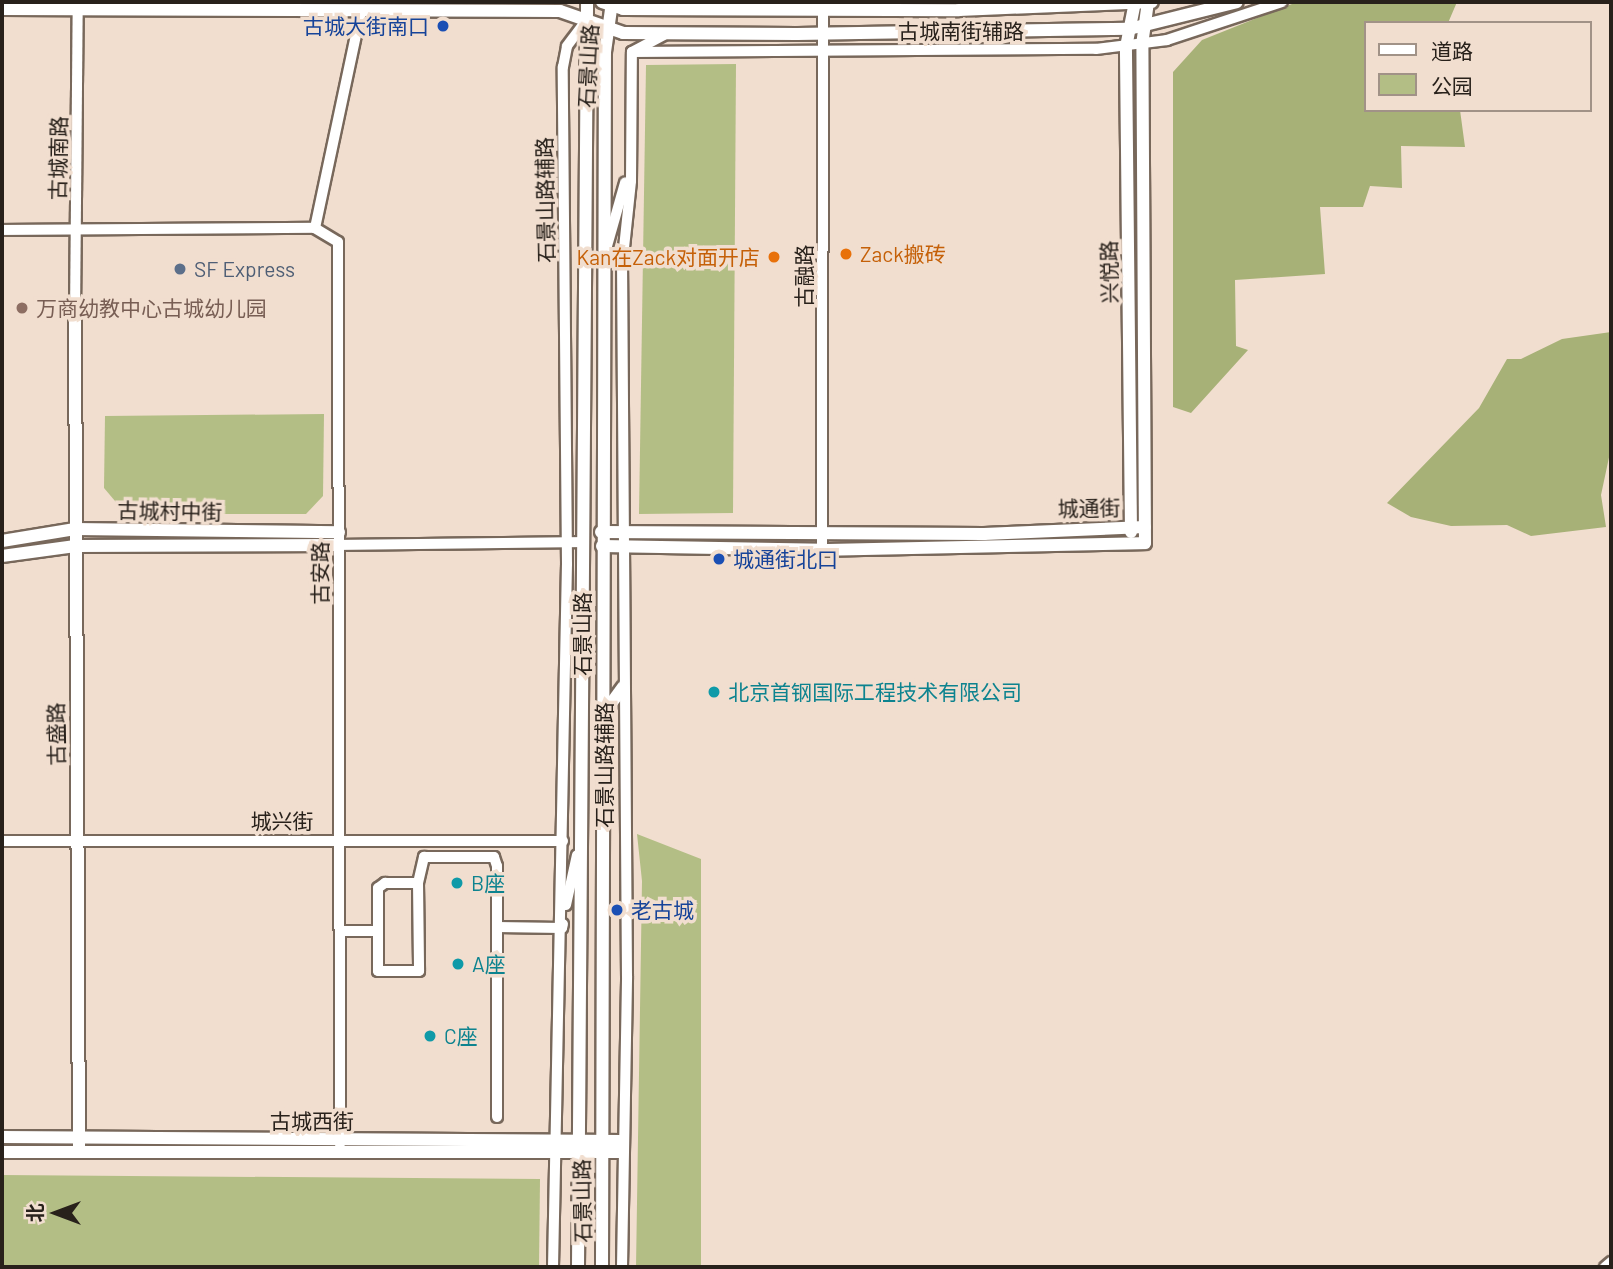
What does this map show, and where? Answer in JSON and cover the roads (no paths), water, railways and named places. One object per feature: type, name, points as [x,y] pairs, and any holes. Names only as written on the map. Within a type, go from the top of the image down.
[{"type":"main road","name":"石景山路","points":[[578,1267],[584,824],[587,2]]},
{"type":"main road","points":[[2,9],[78,5],[361,11],[560,11],[608,28],[668,33],[824,33],[1129,29],[1237,2]]},
{"type":"main road","name":"石景山路","points":[[601,1267],[601,539],[609,3]]},
{"type":"main road","points":[[609,3],[1143,3]]},
{"type":"main road","name":"兴悦路","points":[[1143,3],[1145,527]]},
{"type":"main road","name":"兴悦路","points":[[1131,543],[1126,47],[1129,29],[1143,3]]},
{"type":"main road","name":"古盛路","points":[[75,316],[78,1146]]},
{"type":"main road","name":"城通街","points":[[601,539],[823,532],[984,534],[1145,527],[1145,543],[822,550],[622,539]]},
{"type":"main road","name":"古城村中街","points":[[2,541],[75,529],[339,538]]},
{"type":"main road","name":"古城村中街","points":[[2,556],[75,546],[339,538]]},
{"type":"main road","points":[[601,716],[623,688]]},
{"type":"main road","name":"古城西街","points":[[2,1137],[78,1146]]},
{"type":"main road","name":"古城西街","points":[[2,1152],[78,1146],[622,1147]]},
{"type":"street","name":"古城南街辅路","points":[[632,52],[1126,47],[1220,25],[1282,2]]},
{"type":"street","name":"古融路","points":[[820,3],[824,33],[822,550]]},
{"type":"street","name":"古城南路","points":[[75,316],[78,5]]},
{"type":"street","points":[[2,230],[316,228],[361,11]]},
{"type":"street","name":"石景山路辅路","points":[[553,1267],[563,841],[563,67],[568,46],[586,20]]},
{"type":"street","points":[[632,52],[668,33]]},
{"type":"street","name":"石景山路辅路","points":[[622,1267],[622,267],[630,154],[632,52]]},
{"type":"street","points":[[605,253],[630,154]]},
{"type":"street","name":"古安路","points":[[316,228],[338,242],[340,1146]]},
{"type":"street","points":[[339,538],[583,542]]},
{"type":"street","points":[[497,927],[562,929],[584,824]]},
{"type":"street","name":"城兴街","points":[[2,841],[563,841]]},
{"type":"street","points":[[418,883],[378,888],[378,971],[419,971],[418,883],[425,857],[494,858],[497,927],[497,1117]]},
{"type":"street","points":[[341,931],[378,931]]},
{"type":"street","points":[[1605,1267],[1611,1262]]},
{"type":"place","name":"古城大街南口","points":[[443,26]]},
{"type":"place","name":"Zack搬砖","points":[[846,254]]},
{"type":"place","name":"Kan在Zack对面开店","points":[[774,257]]},
{"type":"place","name":"SF Express","points":[[180,269]]},
{"type":"place","name":"万商幼教中心古城幼儿园","points":[[22,308]]},
{"type":"place","name":"城通街北口","points":[[719,559]]},
{"type":"place","name":"北京首钢国际工程技术有限公司","points":[[714,692]]},
{"type":"place","name":"B座","points":[[457,883]]},
{"type":"place","name":"老古城","points":[[617,910]]},
{"type":"place","name":"A座","points":[[458,964]]},
{"type":"place","name":"C座","points":[[430,1036]]}]
